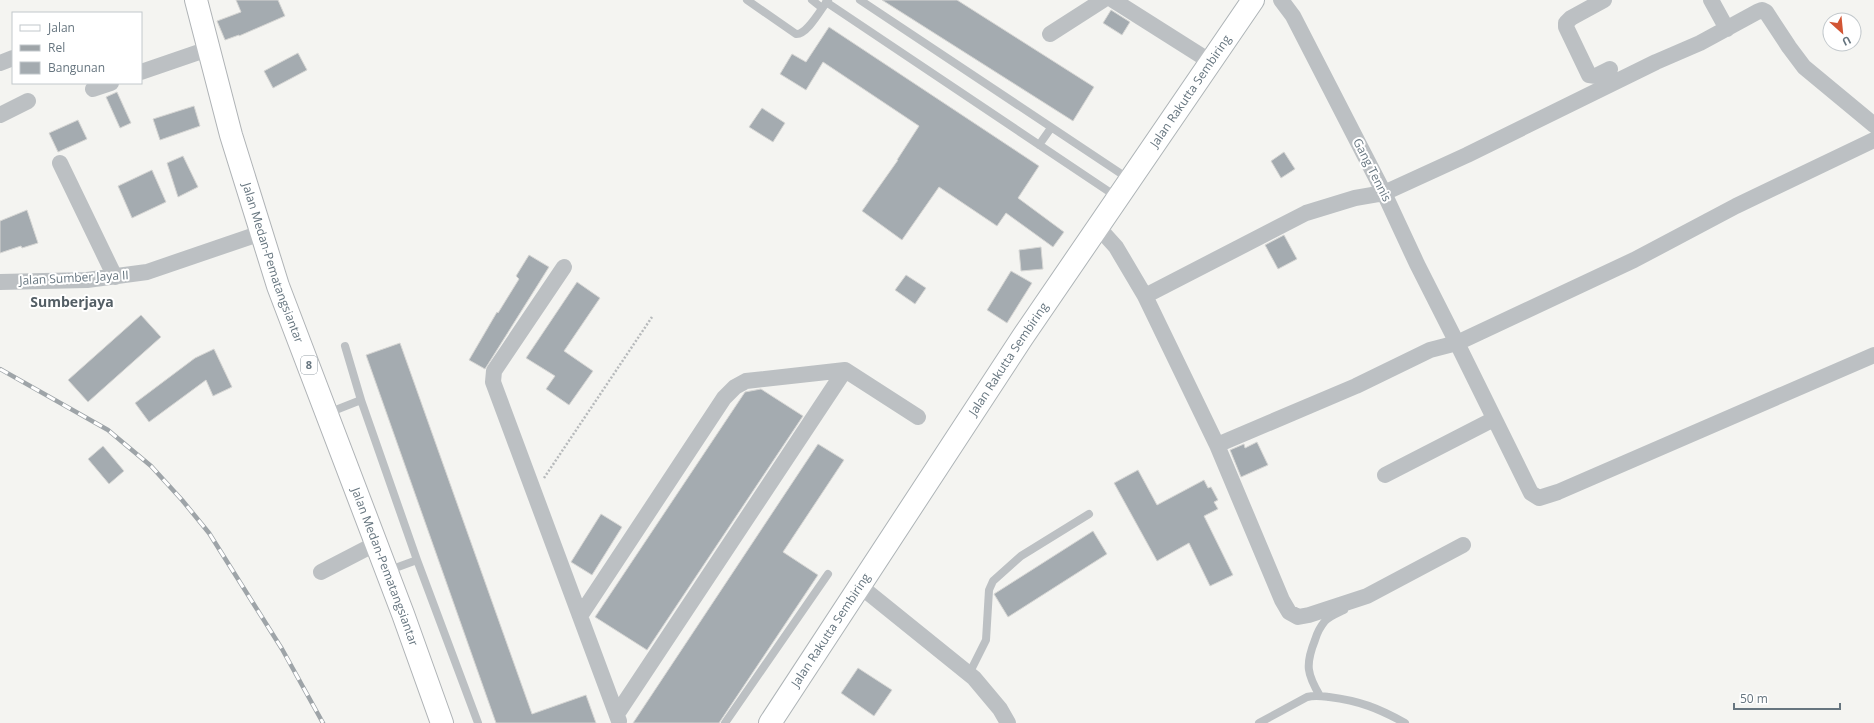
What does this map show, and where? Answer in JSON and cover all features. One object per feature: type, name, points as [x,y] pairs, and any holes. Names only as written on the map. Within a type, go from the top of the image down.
[{"type":"main road","name":"Jalan Medan-Pematangsiantar","points":[[196,0],[231,135],[278,286],[377,543],[442,723]]},
{"type":"main road","name":"Jalan Rakutta Sembiring","points":[[770,723],[1022,338],[1253,0]]},
{"type":"street","points":[[1050,34],[1103,0]]},
{"type":"street","points":[[1114,0],[1211,62]]},
{"type":"street","name":"Gang Tennis","points":[[1281,0],[1293,16],[1384,193],[1417,264],[1534,497],[1544,498],[1874,355]]},
{"type":"street","points":[[1604,0],[1571,18],[1566,23],[1566,26],[1589,75],[1596,76],[1610,69]]},
{"type":"street","points":[[1711,0],[1727,29]]},
{"type":"street","points":[[1145,296],[1306,212],[1355,198],[1384,193],[1522,129],[1727,29],[1762,10],[1766,12],[1788,47],[1804,67],[1874,125]]},
{"type":"street","points":[[142,72],[208,49]]},
{"type":"street","points":[[0,63],[12,58]]},
{"type":"street","points":[[93,89],[108,84]]},
{"type":"street","points":[[0,115],[28,101]]},
{"type":"street","points":[[1217,445],[1356,386],[1430,350],[1457,343],[1627,264],[1748,200],[1874,140]]},
{"type":"street","points":[[60,163],[115,277]]},
{"type":"street","points":[[1098,227],[1116,247],[1145,296],[1217,445],[1282,600],[1289,612],[1298,617],[1309,615],[1367,596],[1463,545]]},
{"type":"street","name":"Jalan Sumber Jaya II","points":[[0,282],[87,280],[147,272],[261,233]]},
{"type":"street","points":[[564,267],[494,371],[493,382],[618,718]]},
{"type":"street","points":[[580,616],[724,398],[735,386],[746,381],[845,370],[918,417]]},
{"type":"street","points":[[618,718],[845,370]]},
{"type":"street","points":[[1385,475],[1494,420]]},
{"type":"street","points":[[321,572],[377,543]]},
{"type":"street","points":[[860,586],[969,674],[1000,709],[1008,723]]},
{"type":"lane","points":[[747,0],[796,34],[803,33],[806,30],[825,3]]},
{"type":"lane","points":[[812,0],[825,3],[1039,145],[1124,189]]},
{"type":"lane","points":[[860,0],[1051,128],[1124,189]]},
{"type":"lane","points":[[1039,145],[1051,128]]},
{"type":"lane","points":[[345,346],[416,560],[478,723]]},
{"type":"lane","points":[[328,413],[362,400]]},
{"type":"lane","points":[[969,674],[986,640],[989,590],[994,581],[1021,556],[1089,514]]},
{"type":"lane","points":[[387,571],[416,560]]},
{"type":"lane","points":[[725,723],[828,574]]},
{"type":"lane","points":[[1320,696],[1311,681],[1308,667],[1308,656],[1319,628],[1326,620],[1367,596]]},
{"type":"lane","points":[[1259,723],[1307,697],[1320,696],[1348,699],[1376,707],[1405,723]]},
{"type":"path","points":[[534,493],[652,317]]},
{"type":"building","points":[[236,0],[278,0],[285,16],[239,36],[225,40],[217,21],[241,12]]},
{"type":"building","points":[[882,0],[957,0],[1094,87],[1073,121]]},
{"type":"building","points":[[1111,10],[1130,22],[1122,35],[1103,23]]},
{"type":"building","points":[[829,27],[1039,166],[1018,198],[1064,232],[1053,247],[1006,213],[997,226],[939,187],[902,240],[862,211],[898,160],[919,126],[823,62],[806,90],[780,74],[792,54],[806,62]]},
{"type":"building","points":[[298,53],[307,70],[273,88],[264,71]]},
{"type":"building","points":[[117,92],[131,123],[120,128],[106,97]]},
{"type":"building","points":[[194,106],[200,126],[160,140],[153,119]]},
{"type":"building","points":[[762,108],[785,123],[773,142],[749,127]]},
{"type":"building","points":[[78,120],[87,139],[58,152],[49,133]]},
{"type":"building","points":[[1284,152],[1295,169],[1281,178],[1271,161]]},
{"type":"building","points":[[183,156],[198,187],[178,197],[167,163]]},
{"type":"building","points":[[152,170],[166,202],[132,218],[118,186]]},
{"type":"building","points":[[27,210],[38,243],[22,248],[21,246],[0,253],[0,221]]},
{"type":"building","points":[[1284,235],[1297,259],[1278,269],[1265,245]]},
{"type":"building","points":[[1041,247],[1043,269],[1021,271],[1019,250]]},
{"type":"building","points":[[529,255],[549,267],[485,369],[469,360],[497,312],[498,313],[519,279],[516,276]]},
{"type":"building","points":[[1011,271],[1032,283],[1007,323],[987,310]]},
{"type":"building","points":[[906,275],[926,288],[915,304],[895,290]]},
{"type":"building","points":[[577,282],[600,298],[564,351],[593,371],[569,405],[546,389],[555,376],[526,358]]},
{"type":"building","points":[[141,315],[161,337],[88,402],[68,380]]},
{"type":"building","points":[[400,343],[532,714],[586,695],[596,723],[496,723],[366,355]]},
{"type":"building","points":[[214,349],[232,387],[213,396],[206,380],[149,422],[135,403],[195,358]]},
{"type":"building","points":[[761,389],[803,416],[647,650],[595,617],[745,392]]},
{"type":"building","points":[[1257,442],[1268,465],[1241,477],[1230,450],[1244,444],[1245,448]]},
{"type":"building","points":[[818,444],[844,460],[783,552],[818,575],[719,723],[633,723]]},
{"type":"building","points":[[103,446],[124,471],[109,484],[88,459]]},
{"type":"building","points":[[1138,470],[1157,505],[1204,480],[1208,488],[1211,487],[1218,500],[1214,502],[1218,509],[1204,516],[1233,575],[1210,586],[1189,543],[1157,561],[1114,483]]},
{"type":"building","points":[[601,514],[622,527],[592,575],[571,562]]},
{"type":"building","points":[[1093,531],[1107,554],[1008,617],[994,594]]},
{"type":"building","points":[[858,668],[892,690],[874,716],[841,693]]},
{"type":"railway","points":[[0,369],[108,430],[151,466],[209,533],[282,649],[323,723]]},
{"type":"district","name":"Sumberjaya","points":[[72,302]]}]
